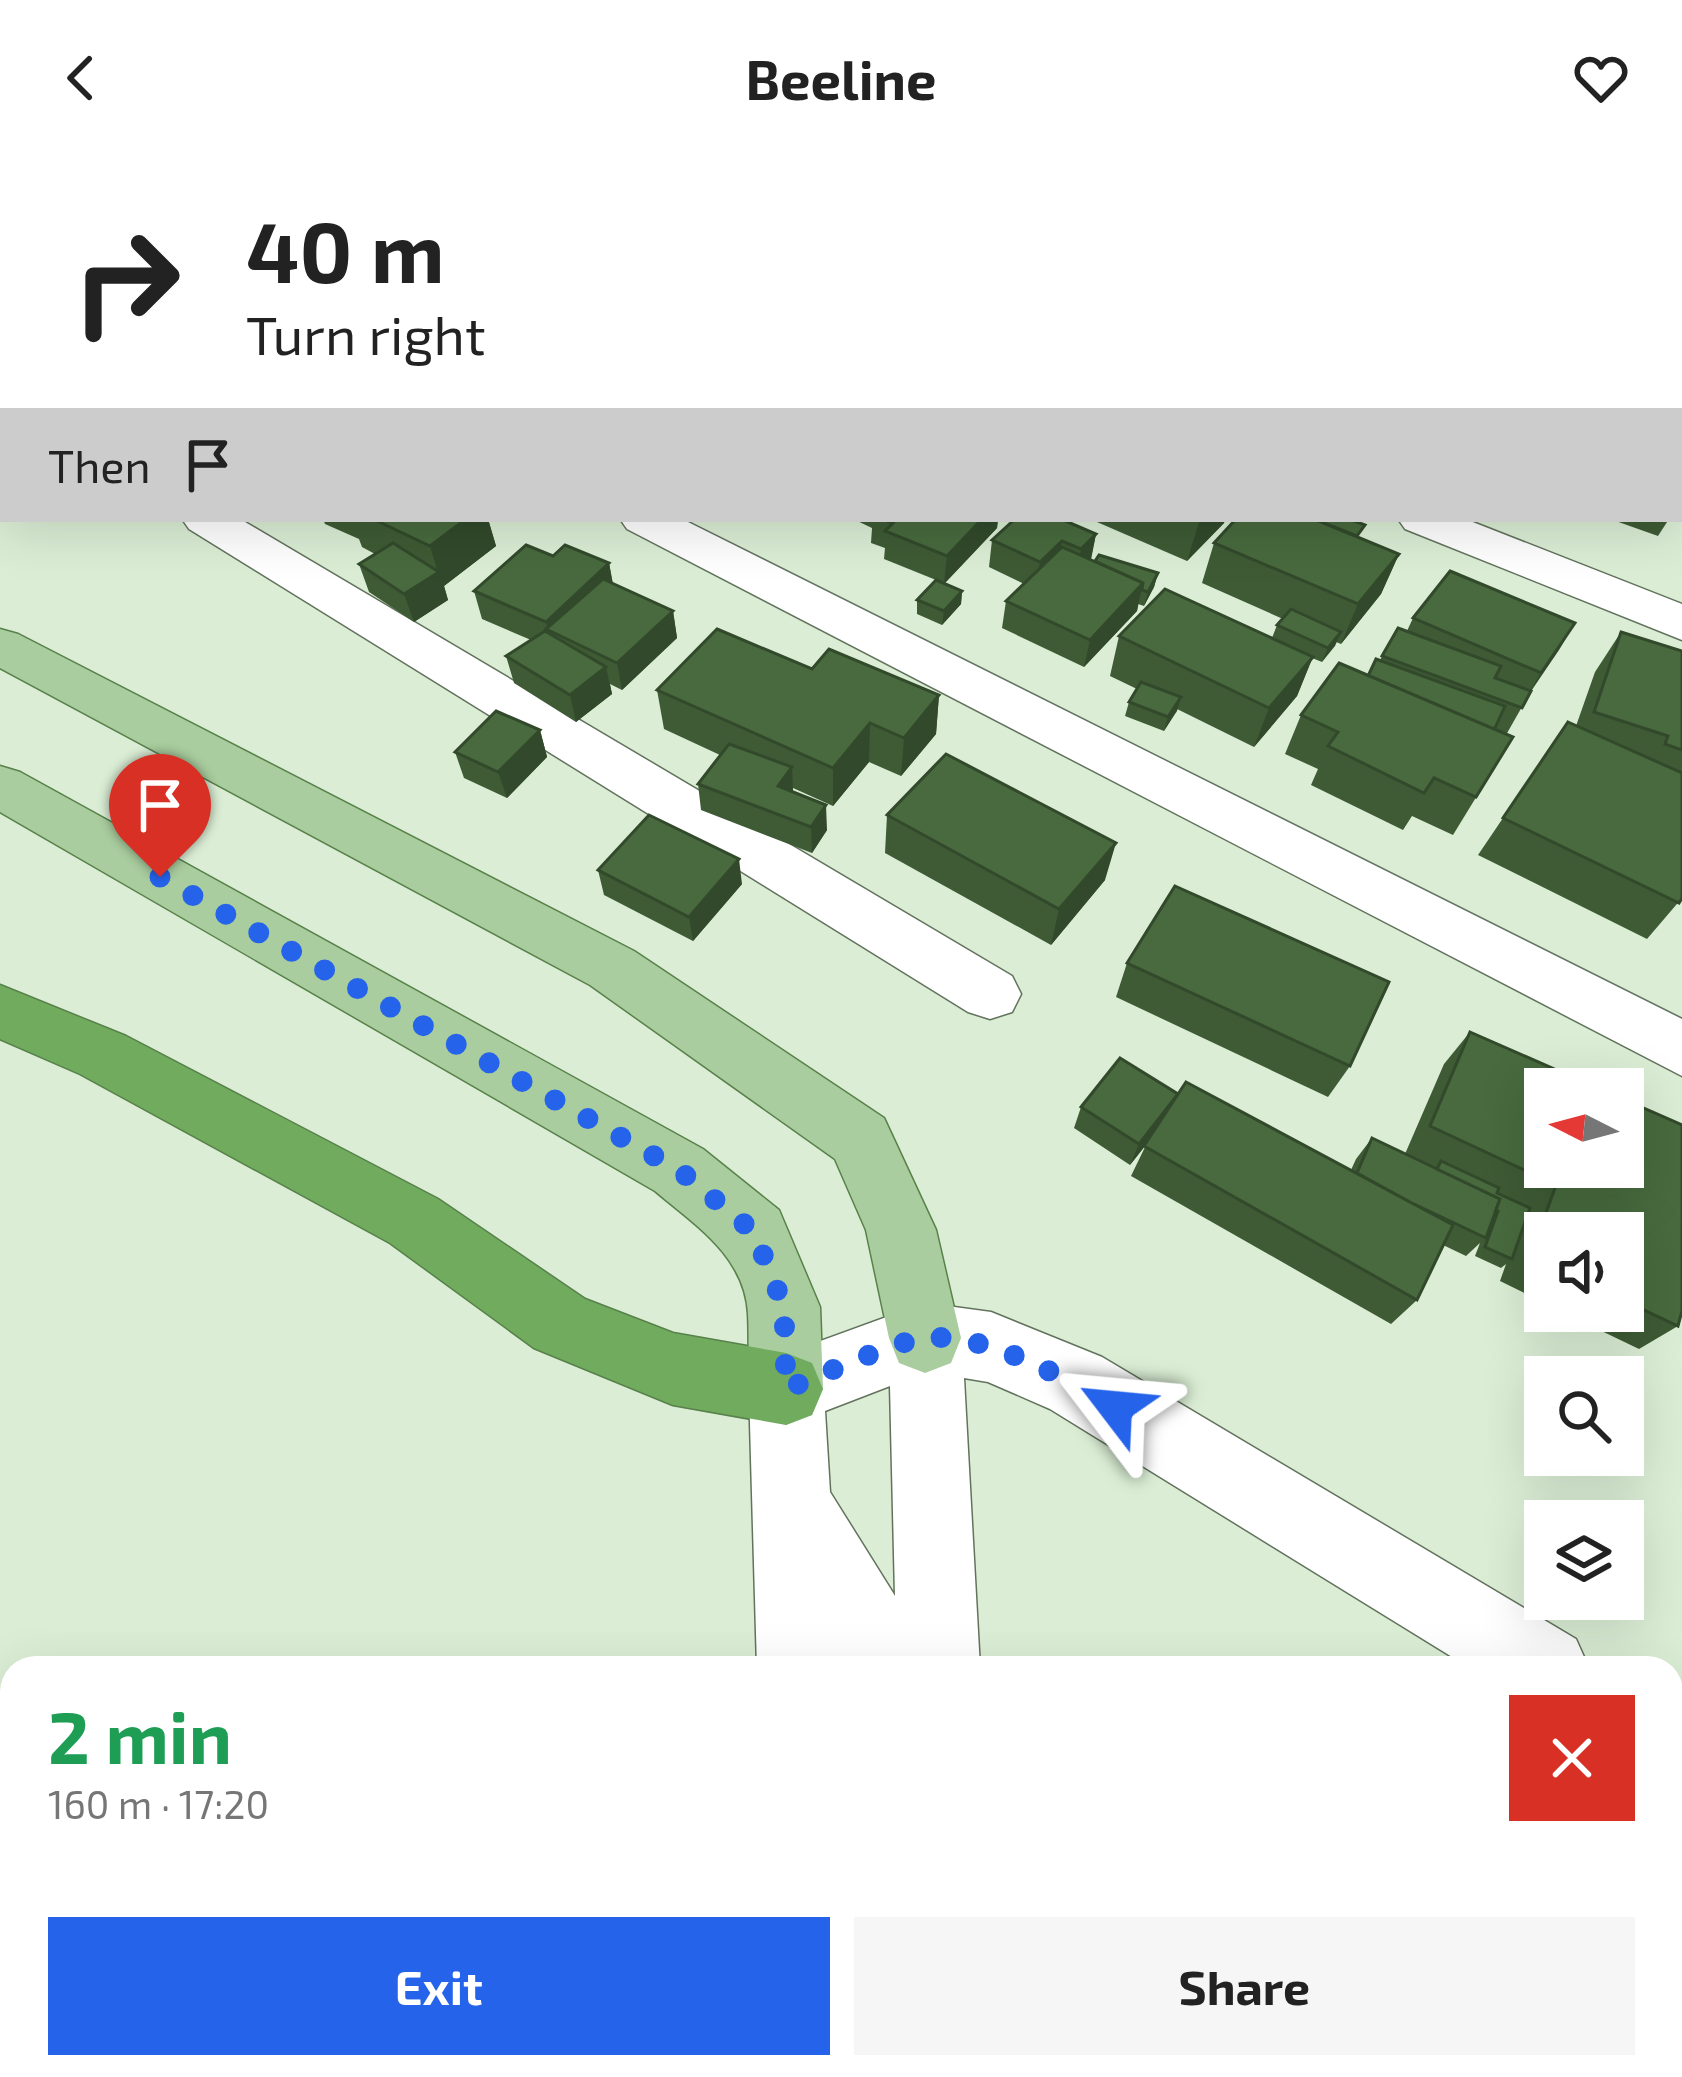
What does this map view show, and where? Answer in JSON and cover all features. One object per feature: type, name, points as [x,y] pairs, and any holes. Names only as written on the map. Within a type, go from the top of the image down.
[{"type":"highway","points":[[0,1011],[103,1055],[414,1221],[560,1324],[673,1369],[786,1389]]},
{"type":"main road","points":[[0,646],[612,968],[860,1139],[901,1230],[925,1338]]},
{"type":"main road","points":[[0,786],[679,1170],[754,1232],[784,1307],[786,1389]]},
{"type":"street","points":[[211,522],[990,994]]},
{"type":"street","points":[[650,522],[1682,1048]]},
{"type":"street","points":[[1430,522],[1682,623]]},
{"type":"street","points":[[925,1338],[938,1656]]},
{"type":"street","points":[[799,1656],[786,1389],[925,1338],[991,1347],[1076,1383],[1527,1656]]},
{"type":"street","points":[[791,1503],[885,1656]]},
{"type":"building","points":[[379,522],[462,522],[430,546]]},
{"type":"building","points":[[979,522],[947,556],[885,531],[893,523]]},
{"type":"building","points":[[1012,522],[1068,522],[1096,534],[1081,549],[1062,541],[1040,562],[992,540]]},
{"type":"building","points":[[1233,522],[1321,522],[1399,554],[1358,604],[1214,543]]},
{"type":"building","points":[[1357,522],[1365,525],[1357,536],[1324,523]]},
{"type":"building","points":[[393,543],[439,572],[404,594],[359,564]]},
{"type":"building","points":[[526,545],[553,556],[565,545],[609,563],[546,622],[474,591]]},
{"type":"building","points":[[1062,547],[1143,583],[1090,640],[1006,601]]},
{"type":"building","points":[[1099,555],[1158,573],[1148,592],[1142,590],[1143,583],[1095,561]]},
{"type":"building","points":[[1450,571],[1575,623],[1541,673],[1413,618]]},
{"type":"building","points":[[603,579],[673,611],[617,663],[546,629]]},
{"type":"building","points":[[936,580],[962,591],[944,611],[917,600]]},
{"type":"building","points":[[1165,589],[1313,657],[1269,708],[1119,636]]},
{"type":"building","points":[[1291,609],[1341,632],[1328,648],[1277,625]]},
{"type":"building","points":[[1398,628],[1501,666],[1495,678],[1531,691],[1522,708],[1382,656]]},
{"type":"building","points":[[717,629],[812,669],[829,649],[939,695],[904,738],[870,723],[833,768],[657,690]]},
{"type":"building","points":[[545,631],[606,667],[570,695],[506,656]]},
{"type":"building","points":[[1621,632],[1682,651],[1682,750],[1665,744],[1668,736],[1594,712]]},
{"type":"building","points":[[1376,659],[1505,706],[1494,730],[1368,676]]},
{"type":"building","points":[[1339,663],[1513,737],[1476,797],[1434,778],[1424,793],[1328,746],[1338,732],[1301,715]]},
{"type":"building","points":[[1141,682],[1181,697],[1168,717],[1129,702]]},
{"type":"building","points":[[496,711],[540,730],[498,772],[455,752]]},
{"type":"building","points":[[1568,722],[1682,773],[1679,903],[1503,818]]},
{"type":"building","points":[[729,744],[792,767],[778,786],[826,805],[811,827],[698,784]]},
{"type":"building","points":[[946,754],[1116,843],[1059,909],[887,815]]},
{"type":"building","points":[[649,815],[739,859],[689,917],[598,870]]},
{"type":"building","points":[[1175,886],[1389,982],[1350,1066],[1127,963]]},
{"type":"building","points":[[1470,1032],[1552,1068],[1524,1068],[1524,1170],[1430,1126]]},
{"type":"building","points":[[1120,1058],[1178,1094],[1139,1144],[1081,1107]]},
{"type":"building","points":[[1186,1082],[1453,1225],[1417,1300],[1144,1146]]},
{"type":"building","points":[[1644,1108],[1682,1125],[1682,1311],[1678,1326],[1644,1310],[1644,1212],[1546,1212],[1555,1188],[1644,1188]]},
{"type":"building","points":[[1372,1138],[1500,1199],[1486,1238],[1357,1173]]},
{"type":"building","points":[[1441,1161],[1530,1208],[1524,1212],[1512,1259],[1485,1247],[1500,1199],[1437,1169]]},
{"type":"route","points":[[160,877],[679,1170],[754,1232],[784,1307],[786,1389],[925,1338],[991,1347],[1076,1383],[1115,1407]]}]
